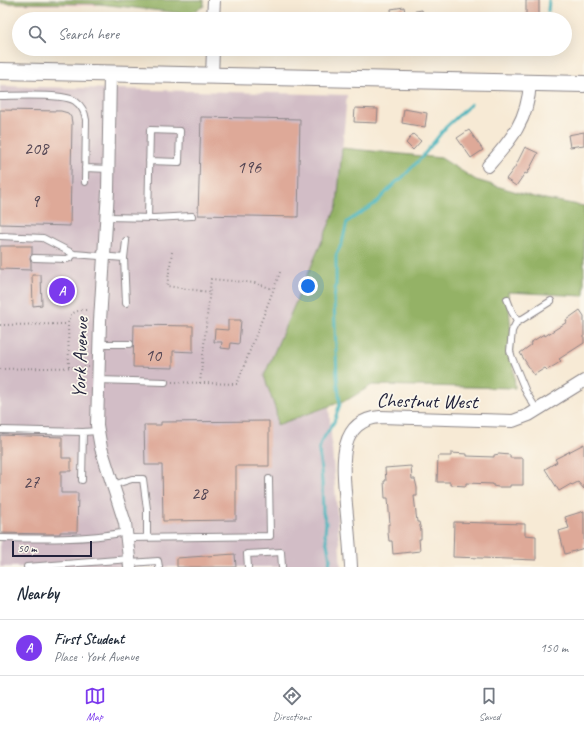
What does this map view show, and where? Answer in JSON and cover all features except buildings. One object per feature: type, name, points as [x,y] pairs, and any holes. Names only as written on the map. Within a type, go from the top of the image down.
[{"type":"main road","points":[[0,71],[584,84]]},
{"type":"street","points":[[213,12],[214,0]]},
{"type":"street","points":[[212,76],[213,56]]},
{"type":"street","name":"York Avenue","points":[[110,74],[109,169],[100,311],[97,431],[103,456],[122,514],[127,535],[130,563]]},
{"type":"street","points":[[488,166],[515,134],[527,106],[530,83]]},
{"type":"street","name":"Chestnut West","points":[[351,567],[343,458],[348,440],[354,428],[358,424],[368,418],[380,417],[508,422],[519,420],[584,381]]},
{"type":"lane","points":[[0,96],[62,97],[72,100],[78,104],[83,110],[86,120],[85,182]]},
{"type":"lane","points":[[148,218],[149,161],[150,130],[180,131],[179,162],[149,161]]},
{"type":"lane","points":[[85,168],[109,169]]},
{"type":"lane","points":[[107,217],[148,218],[192,216]]},
{"type":"lane","points":[[0,236],[43,238],[74,254],[124,258]]},
{"type":"lane","points":[[126,242],[124,258],[126,303]]},
{"type":"lane","points":[[34,258],[66,259],[70,258],[74,254]]},
{"type":"lane","points":[[507,299],[518,322]]},
{"type":"lane","points":[[537,410],[526,392],[510,353],[513,329],[518,322],[551,301]]},
{"type":"lane","points":[[99,344],[130,344]]},
{"type":"lane","points":[[98,380],[165,382]]},
{"type":"lane","points":[[0,430],[97,431]]},
{"type":"lane","points":[[82,480],[83,432]]},
{"type":"lane","points":[[113,485],[132,479],[143,479],[147,509],[147,537]]},
{"type":"lane","points":[[0,538],[67,539],[127,535],[147,537],[270,536],[269,479]]},
{"type":"lane","points":[[248,567],[247,554],[281,552],[282,567]]},
{"type":"lane","points":[[27,567],[158,561],[159,567]]},
{"type":"path","points":[[172,252],[167,286],[209,292]]},
{"type":"path","points":[[165,382],[238,384],[281,270]]},
{"type":"path","points":[[200,383],[211,279],[255,283],[274,289]]},
{"type":"path","points":[[69,367],[69,317],[75,312],[83,310],[100,311]]},
{"type":"path","points":[[0,326],[68,324]]},
{"type":"path","points":[[0,369],[98,367]]},
{"type":"shaded area","points":[[0,0],[96,0],[96,6],[0,4]]},
{"type":"shaded area","points":[[0,86],[347,95],[337,206],[264,376],[276,411],[277,425],[329,407],[341,567],[0,567]]},
{"type":"green space","points":[[0,0],[204,0],[204,6],[192,12],[170,12],[100,4],[0,3]]},
{"type":"green space","points":[[342,148],[441,158],[476,180],[534,197],[584,206],[584,296],[508,292],[515,388],[372,385],[349,399],[277,425],[276,411],[264,376],[337,206]]},
{"type":"waterway","points":[[548,11],[549,0]]},
{"type":"waterway","points":[[329,567],[330,558],[325,534],[326,522],[323,513],[319,450],[321,442],[334,422],[340,404],[337,376],[334,299],[336,284],[336,255],[342,243],[347,222],[376,203],[422,157],[446,127],[471,104]]},
{"type":"place","name":"First Student","points":[[62,291]]}]
